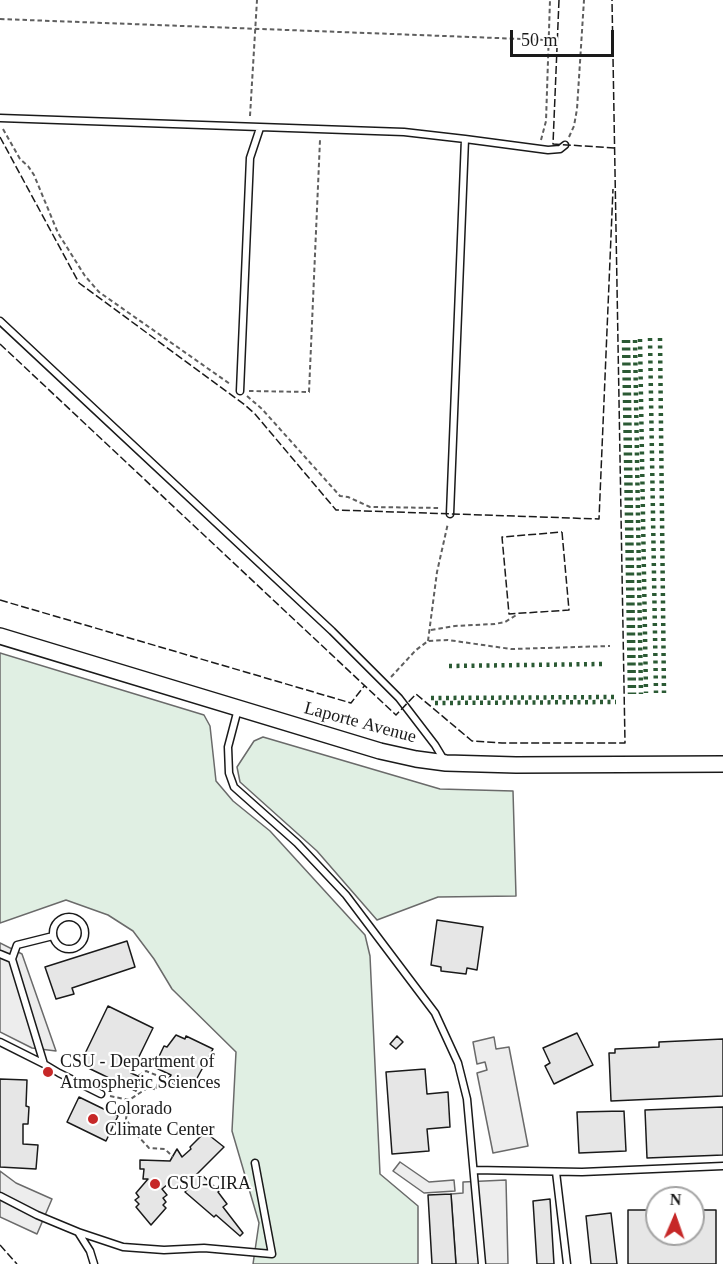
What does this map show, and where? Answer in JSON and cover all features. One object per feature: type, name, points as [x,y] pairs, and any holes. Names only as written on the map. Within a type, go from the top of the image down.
[{"type":"street","name":"Laporte Avenue","points":[[0,636],[380,751],[416,759],[446,764],[723,764]]},
{"type":"lane","points":[[0,120],[404,132],[537,149],[560,149],[565,145]]},
{"type":"lane","points":[[240,391],[250,158],[260,128]]},
{"type":"lane","points":[[450,512],[465,139]]},
{"type":"lane","points":[[0,321],[332,631],[399,698],[424,729],[446,764]]},
{"type":"lane","points":[[238,709],[228,747],[229,774],[234,787],[297,843],[346,896],[435,1013],[460,1072],[467,1099],[482,1264]]},
{"type":"lane","points":[[68,917],[79,920],[86,934],[82,944],[68,950],[58,945],[53,936],[55,925],[68,917]]},
{"type":"lane","points":[[44,1064],[12,959],[17,945],[53,936]]},
{"type":"lane","points":[[0,954],[12,959]]},
{"type":"lane","points":[[0,1042],[101,1094]]},
{"type":"lane","points":[[0,1196],[78,1232],[123,1246],[164,1250],[204,1248],[272,1254],[255,1163]]},
{"type":"lane","points":[[474,1170],[556,1172],[723,1166]]},
{"type":"lane","points":[[556,1172],[567,1264]]},
{"type":"lane","points":[[78,1232],[90,1251],[94,1264]]},
{"type":"path","points":[[249,127],[257,0]]},
{"type":"path","points":[[537,149],[546,121],[550,0]]},
{"type":"path","points":[[565,145],[574,126],[577,109],[584,0]]},
{"type":"path","points":[[0,19],[549,40]]},
{"type":"path","points":[[0,120],[20,159],[28,166],[58,232],[85,276],[99,292],[262,409],[340,496],[348,497],[370,507],[450,512],[437,572],[428,641]]},
{"type":"path","points":[[240,391],[309,392],[320,130]]},
{"type":"path","points":[[430,630],[495,624],[505,622],[518,614]]},
{"type":"path","points":[[385,684],[404,661],[428,641],[448,640],[511,649],[610,646]]},
{"type":"path","points":[[101,1094],[129,1100],[149,1087],[156,1090],[159,1078],[156,1075],[146,1071],[138,1076]]},
{"type":"path","points":[[129,1100],[126,1119],[136,1134],[149,1148],[165,1149],[173,1157]]},
{"type":"green space","points":[[0,653],[204,715],[210,726],[216,781],[233,801],[270,831],[365,935],[370,956],[380,1174],[418,1206],[418,1264],[253,1264],[259,1223],[232,1131],[236,1052],[172,989],[154,959],[133,931],[108,915],[66,900],[0,923]]},
{"type":"green space","points":[[263,737],[440,789],[513,791],[516,896],[438,897],[377,920],[317,851],[240,782],[237,767],[254,741]]},
{"type":"shaded area","points":[[0,943],[22,954],[56,1051],[32,1048],[0,1032]]},
{"type":"shaded area","points":[[494,1037],[496,1049],[509,1047],[528,1146],[493,1153],[477,1073],[487,1070],[485,1062],[477,1064],[473,1042]]},
{"type":"shaded area","points":[[400,1162],[429,1182],[454,1180],[455,1191],[424,1193],[393,1171]]},
{"type":"shaded area","points":[[0,1171],[16,1183],[52,1199],[37,1234],[0,1217]]},
{"type":"shaded area","points":[[506,1180],[508,1264],[456,1264],[451,1194],[463,1193],[463,1182]]},
{"type":"building","points":[[437,920],[483,927],[477,970],[467,968],[466,974],[441,971],[441,967],[431,965]]},
{"type":"building","points":[[127,941],[135,967],[72,988],[74,994],[56,999],[45,967]]},
{"type":"building","points":[[108,1006],[153,1028],[131,1073],[142,1078],[136,1091],[80,1064]]},
{"type":"building","points":[[577,1033],[593,1065],[554,1084],[545,1066],[550,1063],[543,1048]]},
{"type":"building","points":[[176,1035],[185,1039],[186,1036],[213,1049],[196,1080],[192,1078],[190,1084],[179,1082],[177,1086],[168,1080],[171,1075],[154,1067],[164,1046],[167,1047]]},
{"type":"building","points":[[397,1036],[403,1042],[396,1049],[390,1044]]},
{"type":"building","points":[[723,1039],[723,1096],[611,1101],[609,1053],[615,1053],[615,1049],[659,1047],[659,1042]]},
{"type":"building","points":[[425,1069],[427,1094],[448,1092],[450,1127],[427,1129],[429,1151],[392,1154],[386,1072]]},
{"type":"building","points":[[0,1079],[27,1080],[28,1124],[23,1124],[23,1144],[38,1145],[36,1169],[0,1167]]},
{"type":"building","name":"Colorado Climate Center","points":[[79,1097],[118,1116],[106,1141],[67,1122]]},
{"type":"building","points":[[723,1107],[723,1155],[647,1158],[645,1110]]},
{"type":"building","points":[[624,1111],[626,1151],[579,1153],[577,1112]]},
{"type":"building","name":"CSU-CIRA","points":[[205,1132],[224,1147],[197,1174],[203,1176],[219,1191],[227,1204],[223,1207],[243,1233],[240,1236],[185,1192],[191,1185],[188,1182],[184,1187],[169,1187],[168,1184],[162,1189],[167,1195],[163,1198],[166,1202],[163,1205],[166,1208],[151,1225],[136,1207],[139,1204],[135,1200],[139,1197],[136,1193],[148,1179],[143,1179],[144,1169],[140,1169],[140,1160],[170,1161],[177,1149],[182,1157]]},
{"type":"building","points":[[451,1194],[456,1264],[432,1264],[428,1195]]},
{"type":"building","points":[[550,1199],[554,1264],[537,1264],[533,1201]]},
{"type":"building","points":[[628,1210],[645,1210],[645,1246],[705,1246],[705,1210],[716,1210],[716,1264],[628,1264]]},
{"type":"building","points":[[611,1213],[617,1264],[591,1264],[586,1216]]},
{"type":"hedge","points":[[650,338],[656,693]]},
{"type":"hedge","points":[[660,338],[664,693]]},
{"type":"hedge","points":[[640,339],[646,693]]},
{"type":"hedge","points":[[624,340],[630,694]]},
{"type":"hedge","points":[[628,340],[634,694]]},
{"type":"hedge","points":[[635,340],[641,694]]},
{"type":"hedge","points":[[449,666],[602,664]]},
{"type":"hedge","points":[[431,698],[616,697]]},
{"type":"hedge","points":[[435,703],[616,702]]},
{"type":"fence","points":[[559,0],[553,144],[614,148]]},
{"type":"fence","points":[[0,344],[396,715],[416,694],[472,741],[625,743],[612,0]]},
{"type":"fence","points":[[0,137],[79,283],[245,405],[336,510],[599,519],[613,189]]},
{"type":"fence","points":[[562,532],[569,610],[509,614],[502,537],[562,532]]},
{"type":"fence","points":[[0,600],[351,703],[365,685]]},
{"type":"fence","points":[[0,1245],[17,1264]]},
{"type":"place","name":"CSU - Department of Atmospheric Sciences","points":[[48,1072]]},
{"type":"place","name":"Colorado Climate Center","points":[[93,1119]]},
{"type":"place","name":"CSU-CIRA","points":[[155,1184]]}]
